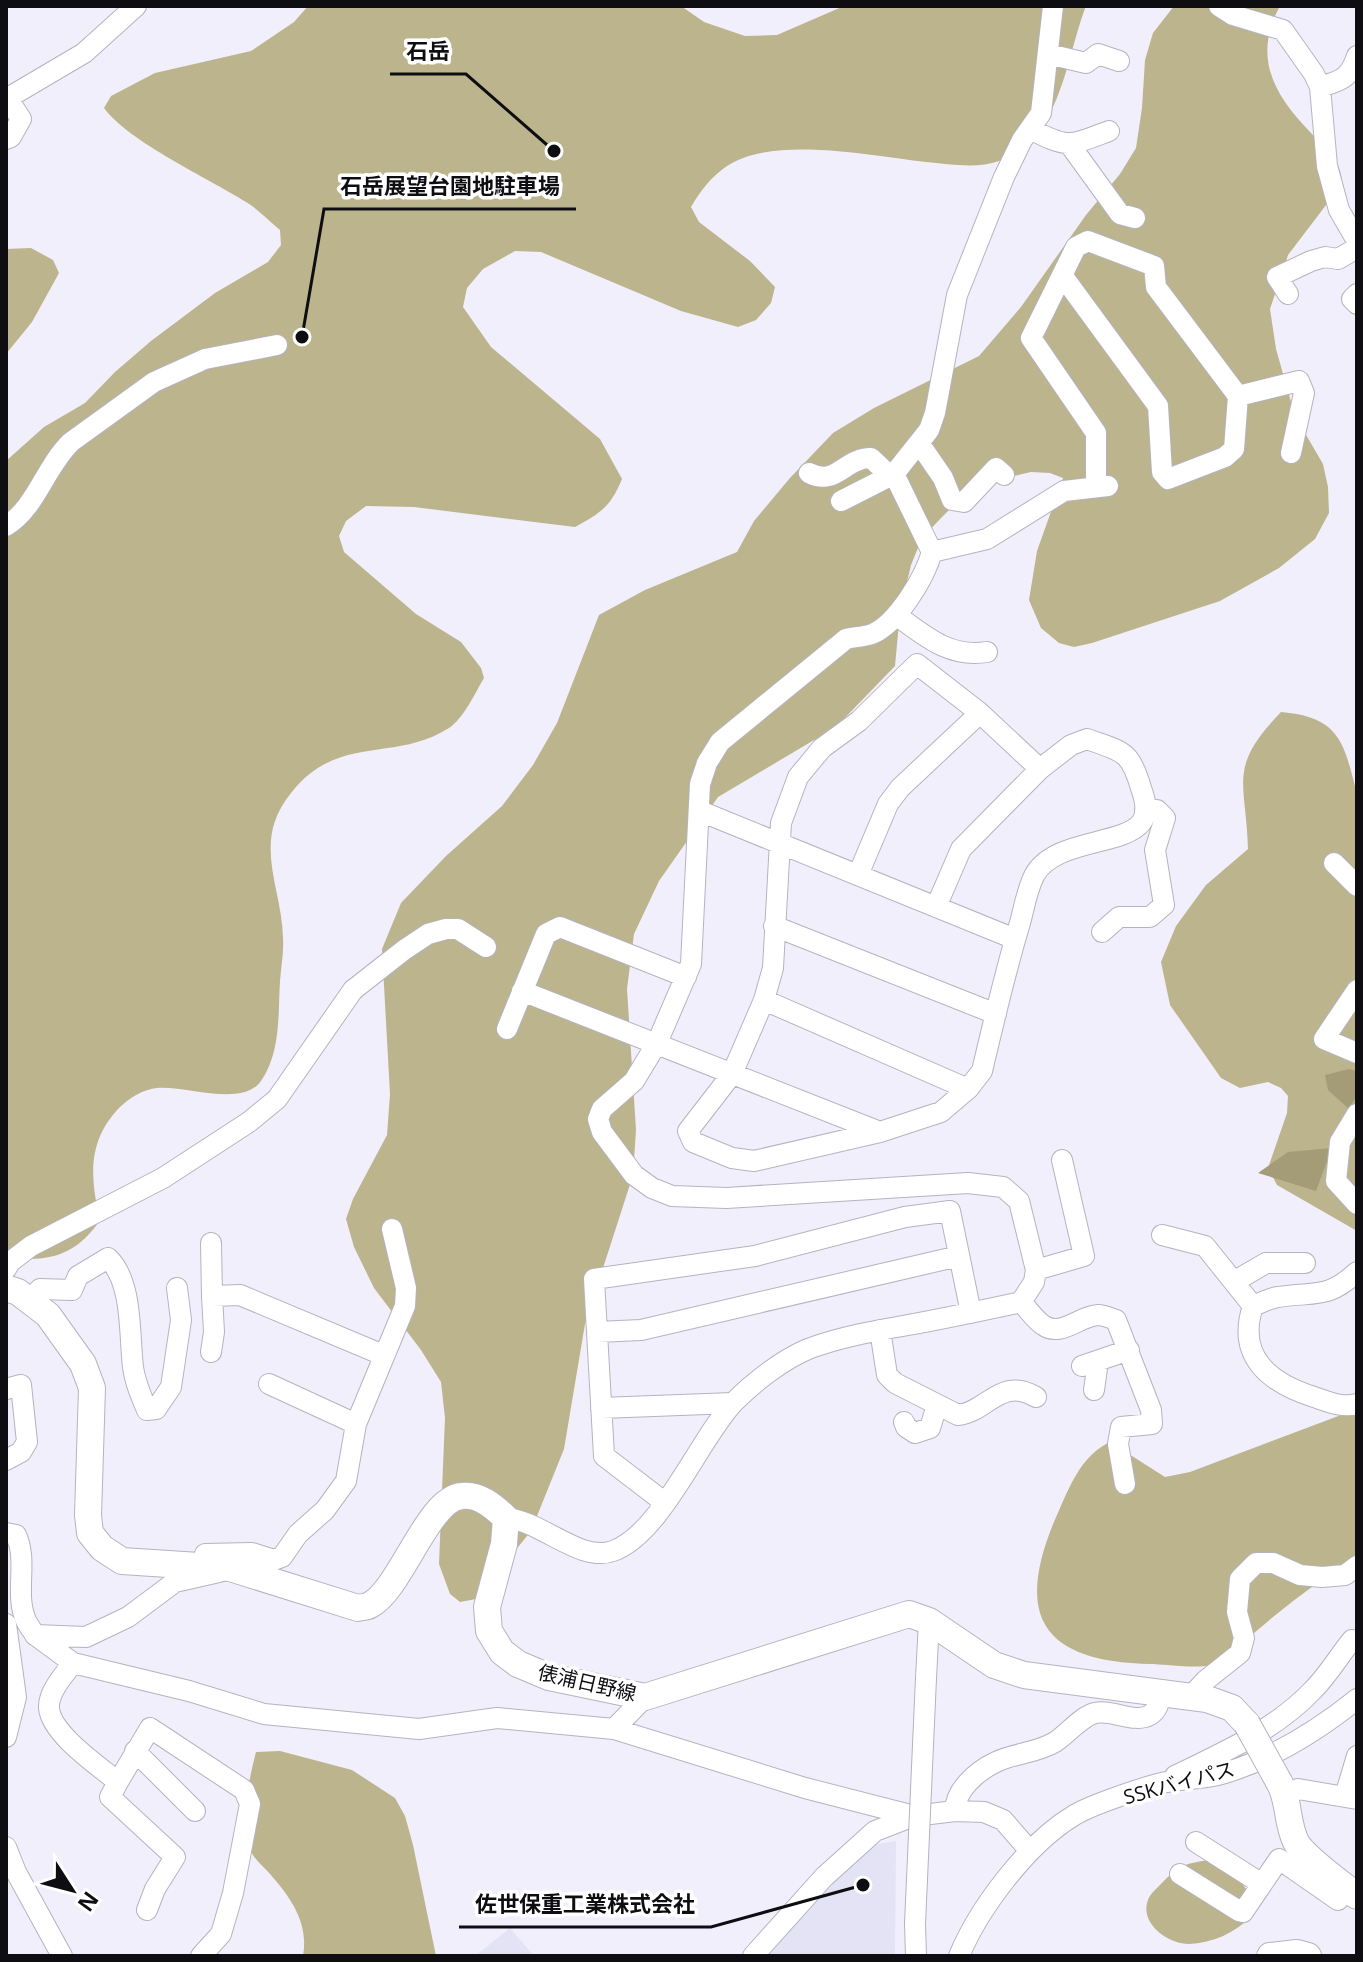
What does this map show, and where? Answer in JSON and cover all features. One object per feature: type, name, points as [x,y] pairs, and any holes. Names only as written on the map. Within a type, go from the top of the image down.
[{"type":"main road","points":[[6,1288],[18,1292],[48,1315],[83,1364],[92,1388],[90,1533],[102,1548],[122,1561],[230,1568],[358,1608],[371,1605],[384,1592],[447,1501],[461,1495],[478,1498],[506,1518]]},
{"type":"main road","name":"俵浦日野線","points":[[506,1518],[504,1544],[487,1607],[489,1631],[502,1652],[518,1664],[549,1677],[645,1697],[909,1614],[929,1621],[994,1665],[1024,1675],[1190,1697],[1223,1703],[1232,1708],[1247,1724],[1285,1799],[1297,1844],[1348,1898]]},
{"type":"main road","points":[[1270,1956],[1297,1953],[1308,1956]]},
{"type":"street","points":[[6,139],[11,137],[21,119],[7,99],[84,53],[136,6]]},
{"type":"street","points":[[841,501],[892,475],[929,430],[935,413],[957,295],[1004,177],[1041,113],[1053,6]]},
{"type":"street","points":[[1219,6],[1233,15],[1283,30],[1320,87],[1327,166],[1339,210],[1356,250],[1338,259],[1325,257],[1311,261],[1277,277],[1288,294]]},
{"type":"street","points":[[1048,54],[1086,63],[1098,54],[1119,61]]},
{"type":"street","points":[[1320,87],[1351,73],[1357,56]]},
{"type":"street","points":[[1030,129],[1070,145],[1120,214],[1135,218]]},
{"type":"street","points":[[1070,145],[1109,131]]},
{"type":"street","points":[[932,552],[987,539],[1064,491],[1102,487],[1096,433],[1031,338],[1062,275],[1076,247],[1088,241],[1154,266],[1156,287],[1238,396],[1234,449],[1225,457],[1168,479],[1162,472],[1158,406],[1062,275]]},
{"type":"street","points":[[1357,294],[1352,299],[1357,304]]},
{"type":"street","points":[[6,526],[19,518],[60,452],[154,382],[205,359],[277,345]]},
{"type":"street","points":[[1238,396],[1299,381],[1304,393],[1296,447]]},
{"type":"street","points":[[919,443],[943,478],[952,500],[964,502],[996,468]]},
{"type":"street","points":[[506,1518],[520,1519],[589,1553],[611,1552],[633,1542],[733,1403],[770,1371],[805,1351],[845,1337],[1021,1302],[1034,1282],[1036,1270],[1019,1201],[1003,1187],[986,1183],[726,1198],[672,1196],[652,1188],[634,1175],[602,1132],[598,1119],[602,1109],[634,1081],[657,1043],[691,964],[700,784],[707,763],[720,742],[846,639],[871,635],[890,623],[927,568],[932,552],[892,475],[871,458],[860,458],[823,479],[809,473]]},
{"type":"street","points":[[896,615],[935,644],[972,655],[987,652]]},
{"type":"street","points":[[936,907],[961,849],[1040,769],[1071,745],[1087,739],[1121,751],[1134,763],[1146,805],[1142,821],[1132,830],[1051,858],[1035,874],[1015,939],[982,1071],[968,1089],[941,1112],[880,1132],[754,1161],[732,1158],[693,1142],[688,1131],[732,1074],[764,1000],[773,968],[781,823],[798,777],[822,748],[859,721],[917,664],[980,713],[1040,769]]},
{"type":"street","points":[[858,875],[888,804],[900,788],[980,713]]},
{"type":"street","points":[[1102,932],[1119,917],[1150,917],[1164,905],[1155,850],[1165,818],[1157,810],[1145,810]]},
{"type":"street","points":[[700,811],[1015,939]]},
{"type":"street","points":[[1334,863],[1357,886]]},
{"type":"street","points":[[774,926],[996,1014]]},
{"type":"street","points":[[507,1029],[546,934],[560,927],[686,977]]},
{"type":"street","points":[[6,1269],[10,1262],[31,1246],[163,1178],[249,1122],[277,1099],[353,990],[404,950],[428,934],[446,929],[458,929],[486,947]]},
{"type":"street","points":[[1357,990],[1324,1039],[1357,1053]]},
{"type":"street","points":[[522,991],[880,1132]]},
{"type":"street","points":[[764,1000],[968,1089]]},
{"type":"street","points":[[1357,1114],[1340,1142],[1336,1181],[1357,1204]]},
{"type":"street","points":[[1036,1270],[1084,1256],[1062,1160]]},
{"type":"street","points":[[664,1502],[604,1456],[594,1279],[755,1256],[905,1217],[950,1211],[971,1313]]},
{"type":"street","points":[[202,1566],[205,1554],[252,1553],[274,1560],[282,1557],[298,1534],[325,1510],[346,1481],[356,1424],[405,1306],[406,1288],[392,1229]]},
{"type":"street","points":[[1162,1235],[1205,1246],[1253,1306]]},
{"type":"street","points":[[211,1243],[214,1332],[211,1352]]},
{"type":"street","points":[[597,1332],[641,1330],[959,1256]]},
{"type":"street","points":[[30,1301],[40,1289],[72,1290],[78,1276],[108,1258],[119,1268],[132,1331],[133,1368],[147,1410],[156,1409],[171,1387],[181,1320],[177,1288]]},
{"type":"street","points":[[1235,1281],[1266,1263],[1305,1263]]},
{"type":"street","points":[[1253,1306],[1276,1297],[1315,1296],[1340,1288],[1357,1272]]},
{"type":"street","points":[[212,1296],[240,1295],[383,1355]]},
{"type":"street","points":[[1021,1302],[1044,1326],[1051,1329],[1059,1330],[1100,1314],[1116,1320],[1151,1410],[1152,1424],[1121,1427],[1118,1444],[1128,1471]]},
{"type":"street","points":[[1253,1306],[1248,1322],[1248,1341],[1254,1357],[1265,1372],[1290,1390],[1346,1407],[1357,1404]]},
{"type":"street","points":[[880,1330],[887,1375],[895,1383],[915,1386],[937,1405],[958,1415],[967,1414],[994,1395],[1027,1392],[1036,1397]]},
{"type":"street","points":[[1094,1390],[1090,1363],[1129,1350]]},
{"type":"street","points":[[269,1384],[356,1424]]},
{"type":"street","points":[[6,1389],[21,1385],[27,1442],[21,1452],[6,1460]]},
{"type":"street","points":[[601,1408],[733,1403]]},
{"type":"street","points":[[904,1422],[915,1433],[930,1428],[937,1405]]},
{"type":"street","points":[[6,1533],[16,1535],[21,1544],[21,1593],[25,1618],[35,1635],[73,1663],[189,1691],[264,1714],[313,1720],[419,1729],[497,1718],[614,1729],[805,1788],[914,1816]]},
{"type":"street","points":[[1190,1697],[1240,1653],[1244,1638],[1237,1612],[1238,1587],[1240,1579],[1256,1563],[1273,1563],[1300,1575],[1336,1578],[1352,1572],[1357,1566]]},
{"type":"street","points":[[35,1635],[86,1637],[128,1617],[175,1582],[209,1576],[230,1568]]},
{"type":"street","points":[[916,1956],[929,1621]]},
{"type":"street","points":[[6,1624],[16,1697],[6,1737]]},
{"type":"street","points":[[1160,1783],[1230,1749],[1283,1717],[1315,1689],[1352,1640]]},
{"type":"street","points":[[73,1663],[56,1687],[49,1708],[59,1732],[118,1782]]},
{"type":"street","points":[[955,1811],[955,1800],[972,1779],[996,1761],[1054,1743],[1092,1714],[1109,1711],[1137,1718],[1150,1715],[1158,1706],[1161,1694]]},
{"type":"street","points":[[614,1729],[645,1697]]},
{"type":"street","name":"SSKバイパス","points":[[959,1956],[970,1929],[1029,1850],[1074,1815],[1160,1783],[1225,1773],[1286,1748],[1324,1725],[1357,1699]]},
{"type":"street","points":[[147,1910],[155,1889],[175,1857],[110,1797],[150,1728],[244,1790],[250,1804],[233,1893],[221,1934],[201,1956]]},
{"type":"street","points":[[135,1751],[195,1811]]},
{"type":"street","points":[[1180,1874],[1243,1912],[1279,1859],[1285,1799],[1298,1789],[1351,1797],[1357,1756]]},
{"type":"street","points":[[753,1956],[824,1877],[875,1831],[914,1816],[955,1811],[984,1812],[1003,1820],[1029,1850]]},
{"type":"street","points":[[1196,1842],[1262,1884]]},
{"type":"street","points":[[6,1847],[16,1872],[62,1956]]},
{"type":"street","points":[[1279,1859],[1348,1898]]},
{"type":"shaded area","points":[[308,6],[681,6],[704,22],[745,36],[777,35],[844,6],[1086,6],[1053,108],[1027,143],[999,161],[963,165],[852,152],[770,151],[747,157],[716,175],[691,207],[699,222],[750,261],[775,287],[771,303],[756,320],[738,327],[681,311],[541,252],[515,251],[483,269],[467,288],[463,307],[491,347],[600,439],[622,479],[618,488],[604,508],[575,527],[414,507],[366,506],[346,521],[339,536],[344,552],[416,614],[461,642],[481,668],[484,678],[464,712],[449,728],[408,744],[347,755],[328,762],[309,774],[279,811],[271,847],[283,949],[275,1045],[261,1081],[241,1093],[212,1094],[157,1088],[128,1100],[109,1120],[97,1146],[93,1174],[100,1220],[91,1232],[71,1249],[59,1254],[35,1259],[6,1257],[6,461],[44,427],[85,403],[151,341],[215,293],[268,262],[281,245],[280,230],[255,208],[170,159],[116,121],[104,108],[111,96],[155,73],[251,51],[294,22]]},
{"type":"shaded area","points":[[1174,6],[1280,6],[1268,42],[1271,74],[1287,104],[1327,150],[1339,169],[1342,184],[1288,255],[1270,309],[1276,349],[1295,416],[1323,464],[1329,513],[1315,539],[1279,568],[1220,601],[1074,647],[1059,643],[1041,628],[1029,600],[1037,551],[1063,478],[1050,473],[1031,472],[996,480],[967,492],[922,538],[911,565],[900,612],[895,666],[836,727],[718,797],[659,881],[634,934],[627,989],[636,1130],[633,1175],[585,1324],[564,1449],[531,1531],[476,1599],[460,1602],[450,1594],[439,1564],[445,1418],[441,1382],[374,1288],[354,1247],[346,1219],[353,1199],[387,1135],[390,1094],[382,949],[401,903],[446,856],[502,806],[533,765],[557,723],[599,615],[645,590],[737,552],[754,521],[833,433],[874,408],[979,356],[1021,307],[1136,148],[1145,60],[1153,33]]},
{"type":"shaded area","points":[[31,248],[53,260],[59,273],[32,322],[6,354],[6,249]]},
{"type":"shaded area","points":[[1281,712],[1316,720],[1337,736],[1357,794],[1357,1231],[1277,1185],[1268,1168],[1287,1113],[1288,1096],[1281,1088],[1268,1082],[1240,1088],[1221,1078],[1170,1005],[1161,962],[1176,926],[1206,885],[1248,849],[1243,790],[1246,762],[1264,731]]},
{"type":"shaded area","points":[[1349,1069],[1357,1071],[1357,1095],[1349,1109],[1328,1090],[1325,1075]]},
{"type":"shaded area","points":[[1332,1148],[1316,1191],[1258,1173],[1288,1152]]},
{"type":"shaded area","points":[[1357,1409],[1357,1555],[1293,1601],[1224,1657],[1210,1665],[1197,1667],[1110,1660],[1079,1652],[1058,1639],[1044,1622],[1038,1600],[1038,1574],[1046,1543],[1074,1479],[1085,1461],[1101,1447],[1110,1442],[1165,1477],[1190,1472]]},
{"type":"shaded area","points":[[280,1751],[352,1770],[395,1798],[405,1816],[413,1845],[436,1956],[303,1956],[303,1933],[297,1912],[285,1892],[253,1855],[246,1832],[246,1804],[256,1752]]},
{"type":"shaded area","points":[[896,1841],[895,1956],[765,1956],[853,1859],[873,1845]]},
{"type":"shaded area","points":[[1214,1860],[1246,1889],[1251,1917],[1238,1928],[1206,1942],[1181,1943],[1157,1931],[1146,1908],[1150,1896],[1178,1869]]},
{"type":"shaded area","points":[[510,1928],[534,1956],[475,1956]]},
{"type":"place","name":"石岳","points":[[554,151]]},
{"type":"place","name":"石岳展望台園地駐車場","points":[[302,337]]},
{"type":"place","name":"佐世保重工業株式会社","points":[[863,1885]]}]
